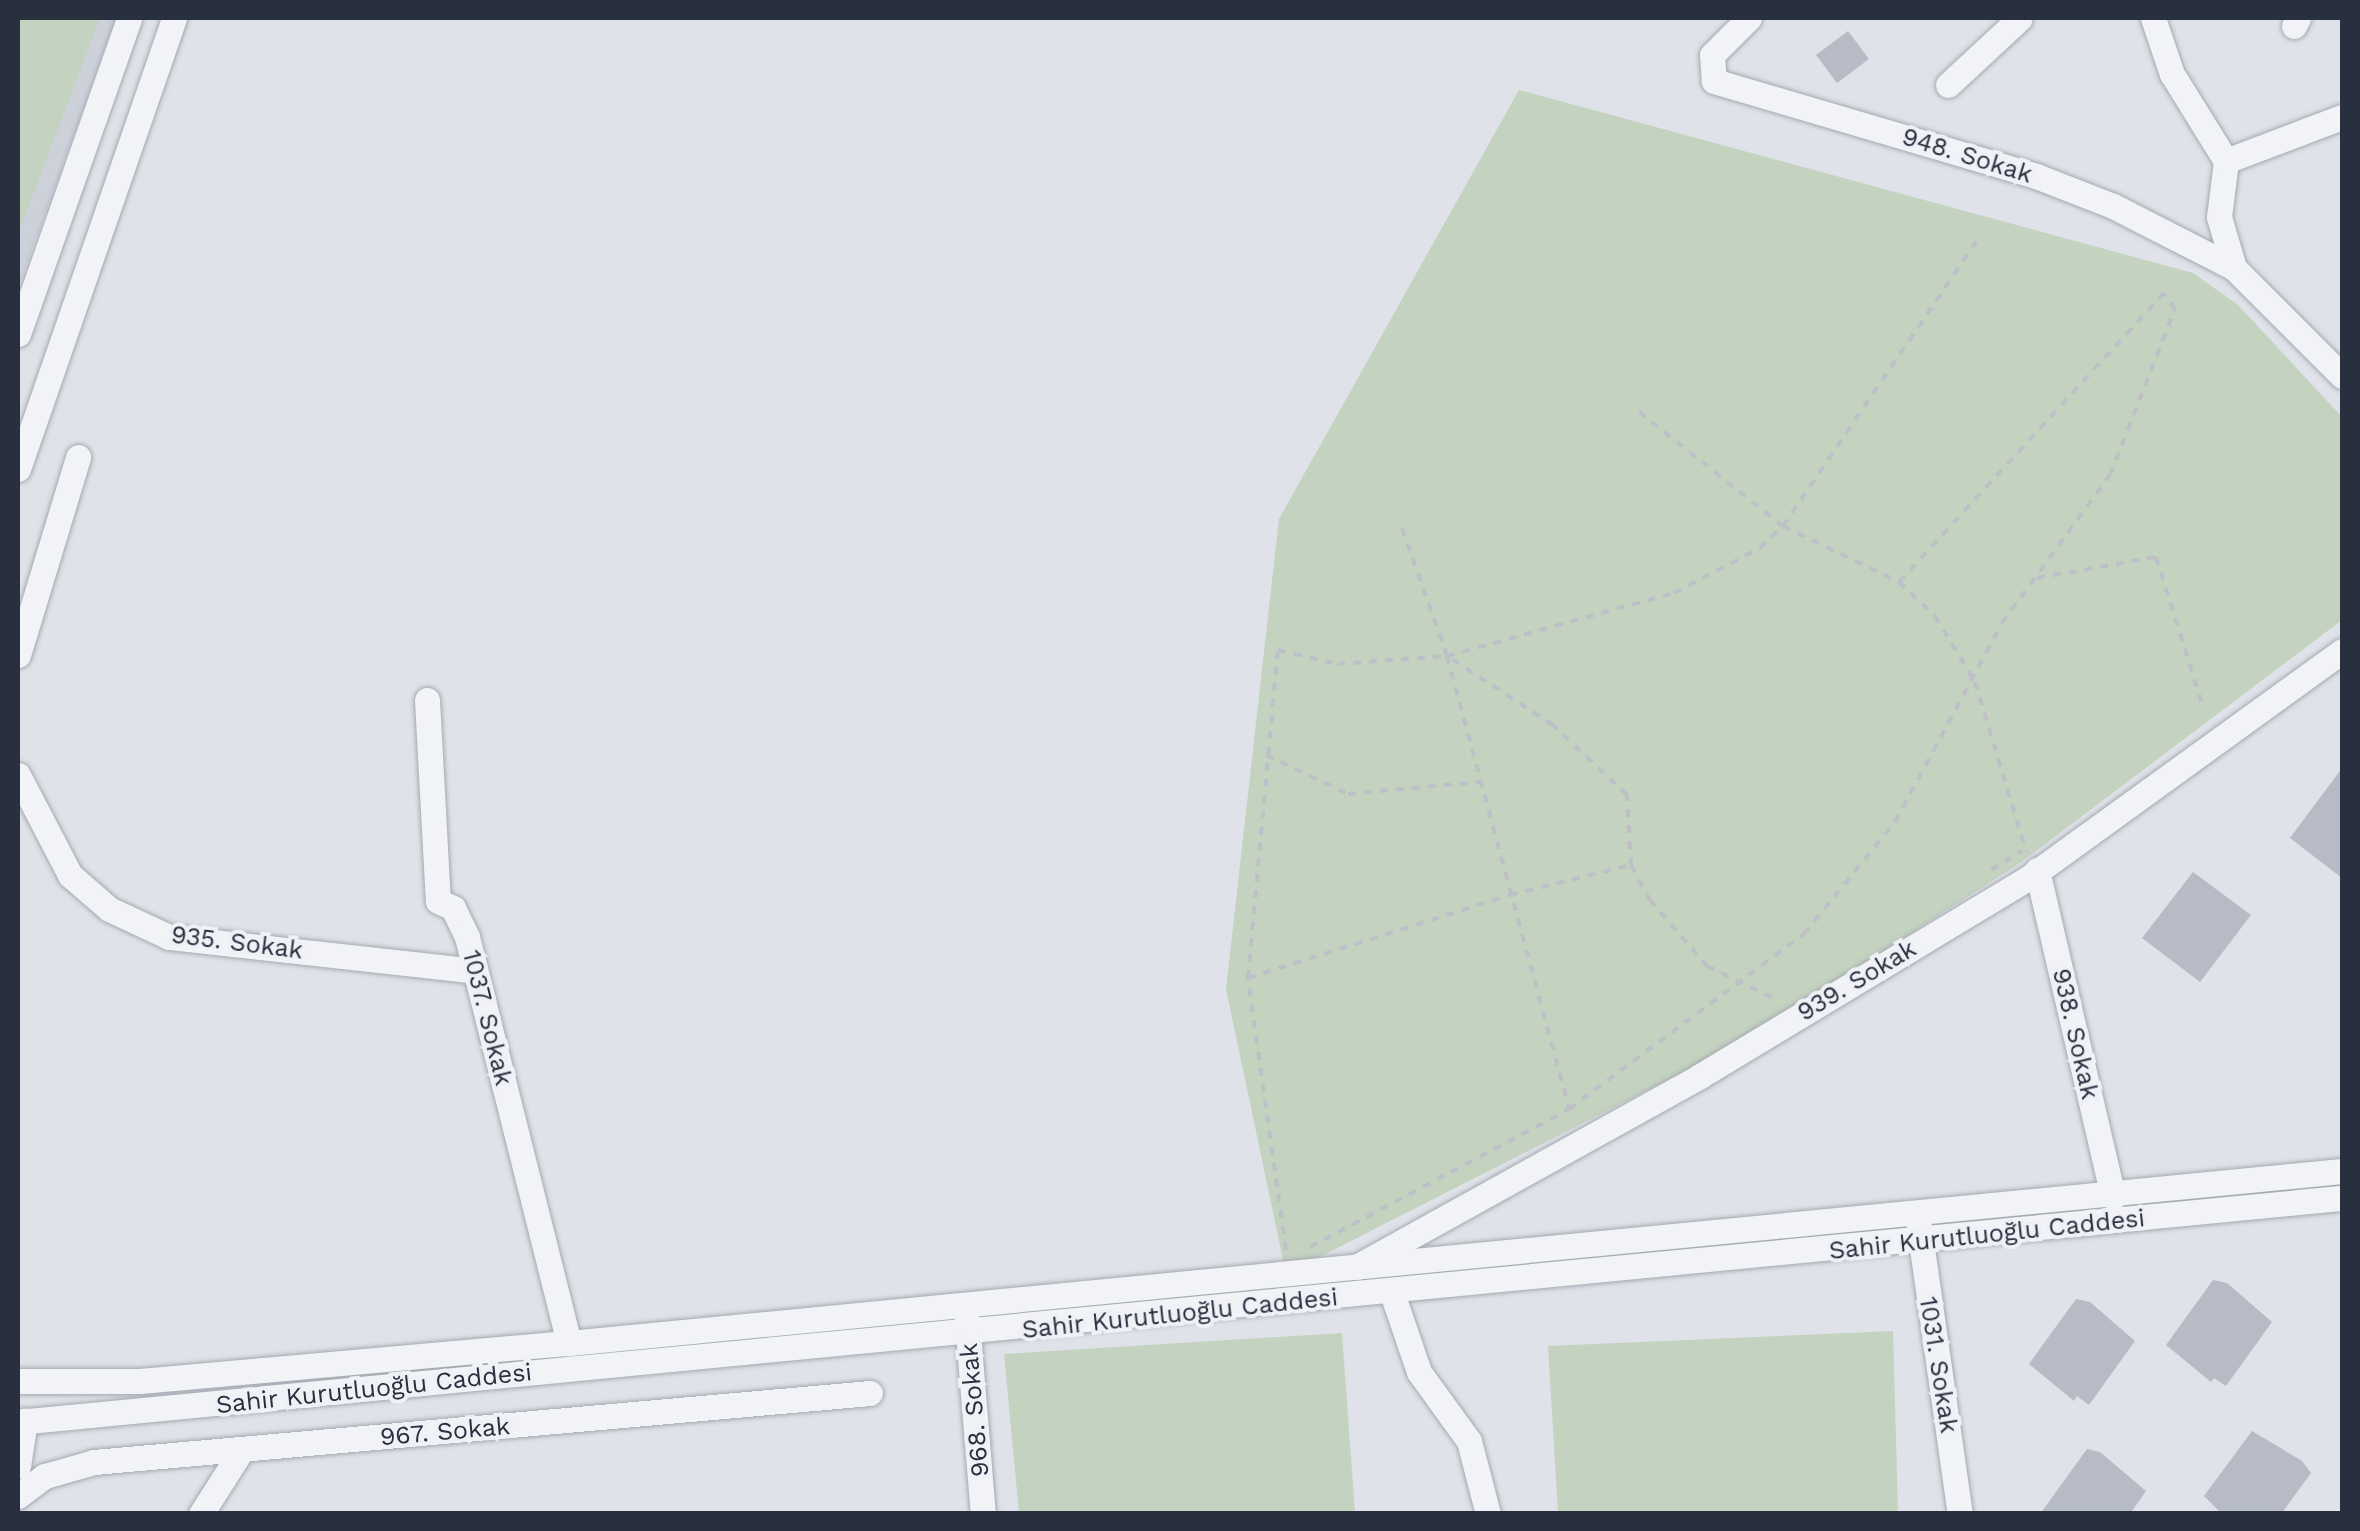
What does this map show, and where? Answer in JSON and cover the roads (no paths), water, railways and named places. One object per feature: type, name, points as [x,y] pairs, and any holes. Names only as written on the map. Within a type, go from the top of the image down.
[{"type":"street","points":[[18,334],[129,18]]},
{"type":"street","points":[[18,469],[174,18]]},
{"type":"street","points":[[1720,37],[1749,18]]},
{"type":"street","points":[[1948,85],[2020,18]]},
{"type":"street","points":[[2154,18],[2172,74],[2226,161],[2219,217],[2234,268],[2336,360]]},
{"type":"street","name":"948. Sokak","points":[[1720,37],[1714,81],[2036,176],[2113,206],[2234,268]]},
{"type":"street","points":[[2226,161],[2342,117]]},
{"type":"street","points":[[18,656],[78,457]]},
{"type":"street","name":"939. Sokak","points":[[1347,1272],[1700,1076],[2031,865],[2342,651]]},
{"type":"street","name":"1037. Sokak","points":[[427,700],[438,902],[462,919],[568,1343]]},
{"type":"street","name":"935. Sokak","points":[[18,774],[70,875],[139,924],[169,937],[475,971]]},
{"type":"street","name":"938. Sokak","points":[[2031,865],[2113,1197]]},
{"type":"street","name":"Sahir Kurutluoğlu Caddesi","points":[[18,1381],[140,1381],[568,1343],[1347,1272],[2342,1171]]},
{"type":"street","name":"Sahir Kurutluoğlu Caddesi","points":[[21,1421],[970,1335],[2342,1198]]},
{"type":"street","name":"1031. Sokak","points":[[1918,1216],[1960,1514]]},
{"type":"street","points":[[1392,1294],[1419,1372],[1469,1441],[1488,1514]]},
{"type":"street","name":"968. Sokak","points":[[965,1306],[984,1514]]},
{"type":"street","name":"967. Sokak","points":[[20,1479],[64,1467],[870,1393]]},
{"type":"street","points":[[20,1479],[21,1421]]},
{"type":"street","points":[[201,1514],[241,1450]]}]
